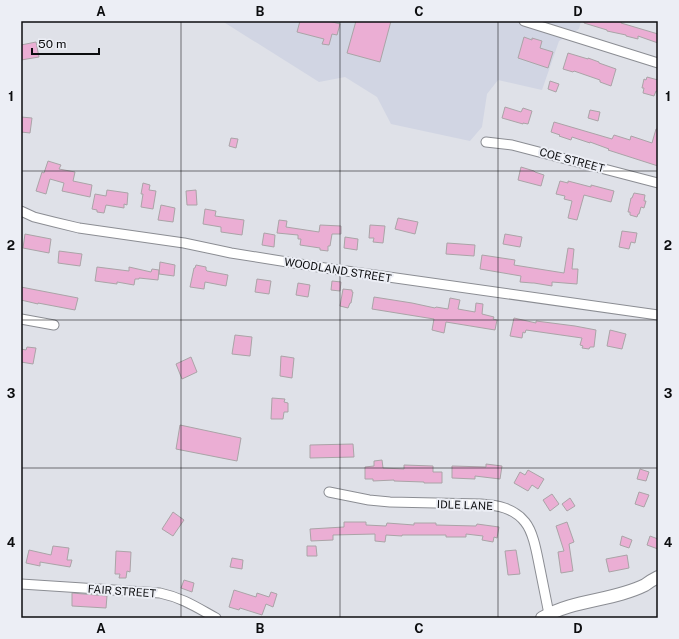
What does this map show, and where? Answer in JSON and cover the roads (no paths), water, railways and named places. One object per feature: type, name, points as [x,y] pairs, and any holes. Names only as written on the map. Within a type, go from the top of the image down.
[{"type":"main road","points":[[546,616],[576,604],[630,590],[644,585],[658,577]]},
{"type":"street","points":[[524,21],[658,63]]},
{"type":"street","name":"COE STREET","points":[[486,142],[512,145],[658,183]]},
{"type":"street","name":"WOODLAND STREET","points":[[21,211],[34,217],[78,228],[176,241],[231,253],[318,267],[658,315]]},
{"type":"street","points":[[21,319],[54,325]]},
{"type":"street","name":"IDLE LANE","points":[[329,492],[369,500],[390,502],[481,504],[494,505],[508,509],[518,515],[526,523],[531,534],[535,546],[546,616]]},
{"type":"street","name":"FAIR STREET","points":[[21,584],[160,593],[184,600],[216,618]]}]
